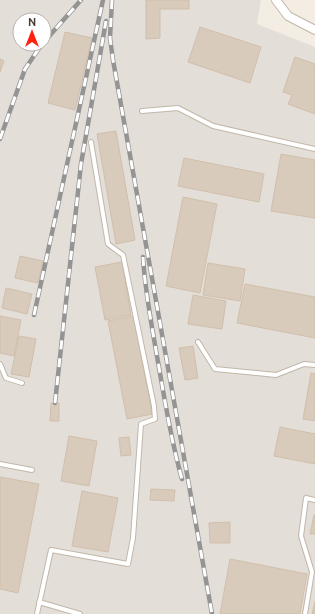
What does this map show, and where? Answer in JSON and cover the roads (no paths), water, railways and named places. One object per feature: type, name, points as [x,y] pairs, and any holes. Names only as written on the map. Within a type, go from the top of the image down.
[{"type":"street","points":[[276,0],[288,16],[315,30]]},
{"type":"lane","points":[[142,111],[178,108],[213,126],[315,149]]},
{"type":"lane","points":[[37,614],[51,550],[128,564],[133,538],[141,424],[155,419],[154,406],[124,255],[108,244],[91,142]]},
{"type":"lane","points":[[198,342],[216,369],[276,375],[304,364],[315,365]]},
{"type":"lane","points":[[0,364],[6,378],[22,383]]},
{"type":"lane","points":[[0,464],[32,470]]},
{"type":"lane","points":[[305,614],[312,572],[301,536],[306,498],[315,500]]},
{"type":"lane","points":[[39,602],[80,614]]},
{"type":"railway","points":[[52,33],[81,0]]},
{"type":"railway","points":[[34,315],[103,0]]},
{"type":"railway","points":[[112,0],[110,38],[113,60],[212,614]]},
{"type":"railway","points":[[55,403],[81,164],[106,21]]},
{"type":"railway","points":[[0,139],[25,69],[37,52]]},
{"type":"railway","points":[[143,257],[149,310],[163,391],[171,436],[182,479]]}]
